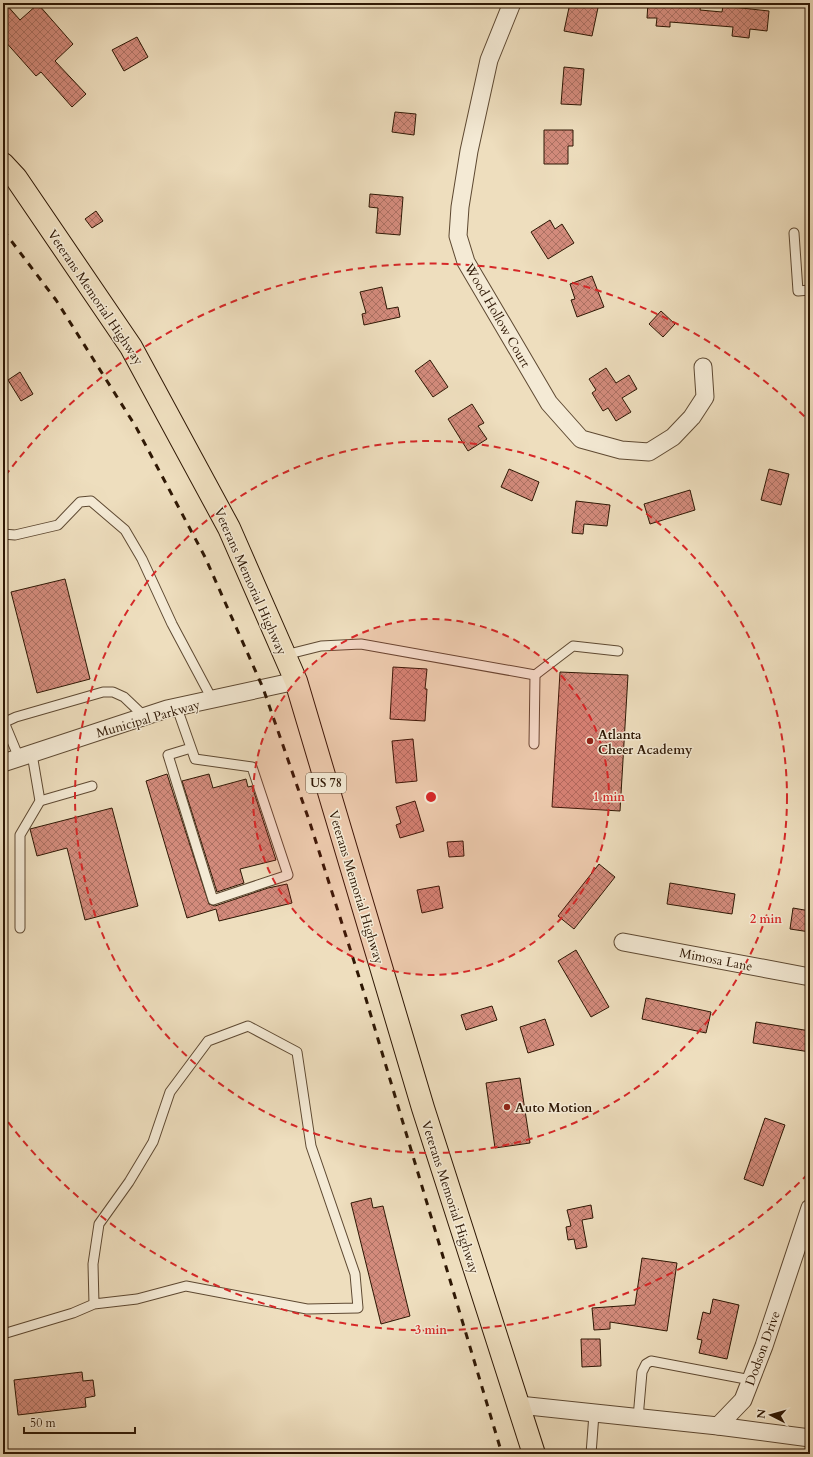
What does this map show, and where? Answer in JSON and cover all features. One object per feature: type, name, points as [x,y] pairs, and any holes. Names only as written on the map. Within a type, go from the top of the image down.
[{"type":"main road","name":"Veterans Memorial Highway","points":[[3,164],[16,178],[131,346],[229,528],[296,681],[423,1108],[534,1454]]},
{"type":"street","name":"Wood Hollow Court","points":[[512,3],[489,60],[469,151],[460,207],[458,236],[466,262],[548,403],[582,439],[621,450],[649,452],[673,437],[692,417],[701,404],[705,397],[702,367]]},
{"type":"street","name":"Municipal Parkway","points":[[3,763],[176,708],[296,681]]},
{"type":"street","name":"Mimosa Lane","points":[[623,942],[810,977]]},
{"type":"street","name":"Dodson Drive","points":[[718,1426],[743,1400],[764,1346],[810,1208]]},
{"type":"street","points":[[519,1405],[718,1426],[810,1438]]},
{"type":"lane","points":[[794,233],[798,291],[810,290]]},
{"type":"lane","points":[[3,534],[15,535],[58,525],[80,502],[91,501],[124,530],[142,559],[172,624],[212,700]]},
{"type":"lane","points":[[285,655],[321,646],[361,644],[535,675],[573,646],[618,651]]},
{"type":"lane","points":[[534,744],[535,675]]},
{"type":"lane","points":[[40,801],[25,756],[4,723],[16,717],[103,692],[113,692],[124,697],[145,717]]},
{"type":"lane","points":[[176,708],[191,748],[195,759],[252,767],[288,875],[213,900],[168,755],[191,748]]},
{"type":"lane","points":[[20,928],[20,835],[40,801],[92,786]]},
{"type":"lane","points":[[3,1334],[72,1313],[94,1304],[137,1299],[186,1286],[307,1310],[358,1308],[355,1274],[311,1146],[297,1052],[248,1026],[208,1041],[170,1092],[153,1142],[129,1182],[99,1224],[93,1264],[94,1304]]},
{"type":"lane","points":[[638,1418],[642,1372],[646,1364],[651,1361],[751,1380]]},
{"type":"lane","points":[[591,1454],[594,1414]]},
{"type":"building","points":[[3,3],[5,3],[20,20],[38,4],[73,44],[55,61],[86,94],[72,107],[41,72],[36,76],[3,39]]},
{"type":"building","points":[[570,3],[599,3],[592,36],[564,31]]},
{"type":"building","points":[[648,3],[701,3],[700,10],[722,12],[723,6],[769,11],[767,31],[750,29],[749,38],[732,36],[733,27],[670,22],[670,27],[656,26],[657,18],[647,18]]},
{"type":"building","points":[[137,37],[148,57],[124,71],[112,50]]},
{"type":"building","points":[[564,67],[584,69],[581,105],[561,104]]},
{"type":"building","points":[[395,112],[416,114],[414,135],[392,132]]},
{"type":"building","points":[[544,130],[573,130],[573,146],[568,146],[568,164],[544,164]]},
{"type":"building","points":[[370,194],[403,197],[400,235],[376,233],[378,208],[369,207]]},
{"type":"building","points":[[96,211],[103,221],[92,228],[85,219]]},
{"type":"building","points":[[550,220],[555,229],[562,224],[574,243],[548,259],[531,232]]},
{"type":"building","points":[[592,276],[604,307],[577,317],[571,300],[575,299],[570,284]]},
{"type":"building","points":[[382,287],[387,309],[398,307],[400,317],[364,325],[362,314],[366,313],[360,292]]},
{"type":"building","points":[[661,311],[675,324],[663,337],[649,324]]},
{"type":"building","points":[[430,360],[448,387],[433,397],[415,371]]},
{"type":"building","points":[[606,368],[616,383],[629,375],[637,389],[622,398],[631,412],[616,421],[608,408],[603,411],[592,393],[596,390],[589,379]]},
{"type":"building","points":[[20,372],[33,394],[21,401],[8,380]]},
{"type":"building","points":[[472,404],[484,423],[478,426],[487,439],[468,451],[448,419]]},
{"type":"building","points":[[509,469],[539,482],[532,501],[501,487]]},
{"type":"building","points":[[769,469],[789,474],[781,505],[761,500]]},
{"type":"building","points":[[690,490],[695,510],[650,524],[644,504]]},
{"type":"building","points":[[576,501],[610,505],[607,526],[584,524],[583,534],[572,533]]},
{"type":"building","points":[[65,579],[90,679],[37,693],[11,592]]},
{"type":"building","points":[[393,667],[427,669],[425,689],[427,689],[425,721],[390,719]]},
{"type":"building","name":"Atlanta Cheer Academy","points":[[560,672],[628,675],[620,811],[552,807]]},
{"type":"building","points":[[413,739],[417,781],[396,783],[392,741]]},
{"type":"building","points":[[167,774],[209,904],[215,906],[268,888],[287,884],[292,903],[219,921],[216,909],[187,918],[146,781]]},
{"type":"building","points":[[209,774],[213,788],[246,779],[248,787],[252,786],[276,860],[240,869],[244,883],[217,892],[182,781]]},
{"type":"building","points":[[415,801],[424,831],[400,838],[396,825],[401,823],[396,807]]},
{"type":"building","points":[[112,808],[138,906],[85,920],[67,848],[37,856],[30,829]]},
{"type":"building","points":[[463,841],[464,856],[449,857],[447,842]]},
{"type":"building","points":[[599,864],[615,877],[574,929],[558,916]]},
{"type":"building","points":[[670,883],[735,894],[732,914],[667,904]]},
{"type":"building","points":[[439,886],[443,908],[422,913],[417,890]]},
{"type":"building","points":[[793,908],[810,911],[810,932],[790,929]]},
{"type":"building","points":[[576,950],[609,1007],[591,1017],[558,961]]},
{"type":"building","points":[[646,998],[711,1012],[706,1033],[642,1019]]},
{"type":"building","points":[[492,1006],[497,1020],[466,1030],[461,1015]]},
{"type":"building","points":[[545,1019],[554,1045],[528,1053],[520,1027]]},
{"type":"building","points":[[756,1022],[810,1031],[810,1052],[753,1043]]},
{"type":"building","points":[[520,1078],[530,1143],[495,1148],[486,1083]]},
{"type":"building","points":[[765,1118],[785,1125],[763,1186],[744,1179]]},
{"type":"building","points":[[371,1198],[373,1208],[383,1206],[410,1316],[381,1324],[351,1203]]},
{"type":"building","points":[[591,1205],[593,1218],[582,1220],[587,1247],[576,1249],[574,1239],[568,1240],[566,1227],[571,1226],[567,1210]]},
{"type":"building","points":[[642,1258],[677,1263],[667,1331],[610,1322],[610,1329],[594,1330],[592,1308],[635,1305]]},
{"type":"building","points":[[713,1299],[739,1305],[727,1359],[699,1353],[702,1340],[697,1339],[703,1312],[710,1314]]},
{"type":"building","points":[[581,1339],[600,1339],[601,1366],[582,1367]]},
{"type":"building","points":[[82,1372],[83,1381],[93,1380],[95,1396],[85,1398],[86,1407],[18,1415],[14,1380]]},
{"type":"railway","points":[[3,230],[56,300],[136,427],[205,557],[263,688],[310,823],[366,999],[502,1454]]},
{"type":"place","name":"Atlanta Cheer Academy","points":[[590,741]]},
{"type":"place","name":"Auto Motion","points":[[507,1107]]}]
